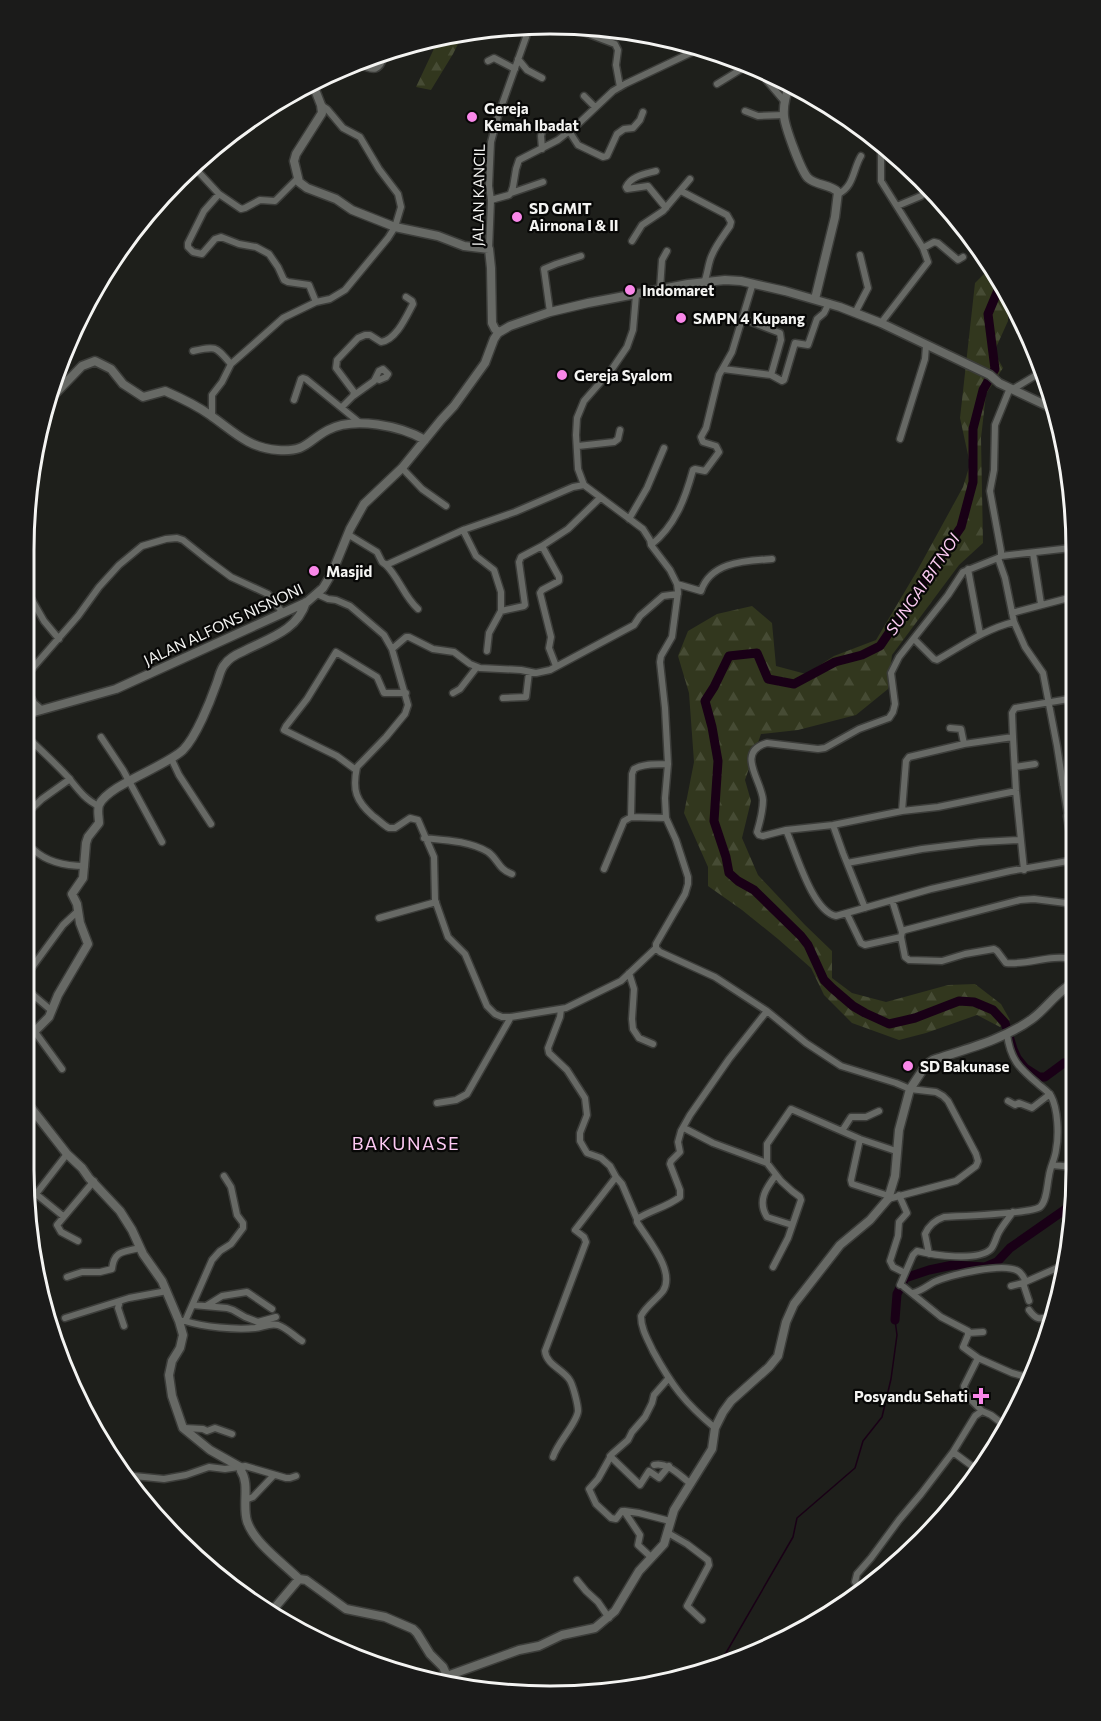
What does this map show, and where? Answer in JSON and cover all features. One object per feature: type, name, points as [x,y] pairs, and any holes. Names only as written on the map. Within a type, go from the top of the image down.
[{"type":"street","name":"JALAN KANCIL","points":[[499,332],[492,323],[489,249],[491,142],[527,35]]},
{"type":"street","points":[[598,37],[614,43],[618,50],[616,65],[620,87]]},
{"type":"street","points":[[511,193],[519,160],[542,149],[569,131],[595,106],[620,87],[689,54]]},
{"type":"street","points":[[488,61],[494,58],[514,69]]},
{"type":"street","points":[[518,60],[527,70],[542,78]]},
{"type":"street","points":[[368,68],[378,68],[382,63]]},
{"type":"street","points":[[717,84],[739,71]]},
{"type":"street","points":[[769,84],[785,102]]},
{"type":"street","points":[[316,91],[322,111],[296,154],[294,161],[299,182],[352,210],[395,227],[464,246],[489,249]]},
{"type":"street","points":[[788,93],[784,115],[792,144],[806,176],[815,183],[836,189],[838,194],[815,299]]},
{"type":"street","points":[[584,96],[595,106]]},
{"type":"street","points":[[212,416],[212,394],[220,386],[231,364],[281,320],[316,302],[326,301],[345,290],[395,227],[400,207],[398,194],[379,169],[360,137],[343,128],[321,105]]},
{"type":"street","points":[[745,111],[758,116],[784,115]]},
{"type":"street","points":[[569,131],[578,146],[603,157],[607,156],[617,134],[624,129],[633,128],[643,112]]},
{"type":"street","points":[[542,149],[543,128]]},
{"type":"street","points":[[881,155],[881,181],[927,258],[927,264],[909,284],[881,323]]},
{"type":"street","points":[[838,194],[842,194],[852,180],[861,156]]},
{"type":"street","points":[[656,171],[632,179],[626,187],[627,189],[648,186],[666,208]]},
{"type":"street","points":[[200,173],[219,194],[243,209],[260,200],[275,201],[297,179]]},
{"type":"street","points":[[632,242],[642,225],[666,208],[690,179]]},
{"type":"street","points":[[491,200],[543,182]]},
{"type":"street","points":[[681,191],[727,215],[730,219],[730,226],[710,257],[709,271],[704,283]]},
{"type":"street","points":[[219,194],[204,211],[188,247],[193,252],[202,254],[215,239],[221,237],[256,247],[269,254],[288,282],[309,285],[316,302]]},
{"type":"street","points":[[897,206],[921,196]]},
{"type":"street","points":[[923,249],[935,242],[958,260],[963,257]]},
{"type":"street","points":[[660,289],[662,260],[667,251]]},
{"type":"street","points":[[855,313],[868,288],[861,255]]},
{"type":"street","points":[[550,312],[544,270],[581,256]]},
{"type":"street","points":[[499,332],[550,312],[588,303],[660,289],[733,280],[829,303],[881,323],[990,375],[999,382],[1045,405]]},
{"type":"street","points":[[651,545],[664,535],[673,521],[687,491],[693,470],[705,471],[718,452],[714,444],[701,440],[701,437],[706,428],[716,387],[732,352],[753,283]]},
{"type":"street","points":[[317,594],[355,609],[384,635],[392,649],[408,705],[405,714],[386,737],[358,764],[356,790],[358,799],[363,807],[389,828],[394,828],[410,818],[419,822],[434,857],[436,902],[448,936],[465,954],[487,1006],[502,1017],[561,1009],[621,981],[656,948],[688,884],[688,877],[676,840],[666,818],[664,798],[668,764],[660,662],[672,636],[678,594],[677,584],[643,530],[584,485],[578,469],[575,427],[579,412],[587,397],[612,369],[627,347],[633,330],[636,295]]},
{"type":"street","points":[[353,396],[354,391],[336,368],[336,362],[362,336],[370,335],[383,342],[389,339],[402,324],[413,304],[406,297]]},
{"type":"street","points":[[723,369],[771,375],[782,381],[795,343],[808,345],[817,319],[824,313],[829,303]]},
{"type":"street","points":[[741,318],[780,333],[782,340],[771,375]]},
{"type":"street","name":"JALAN ALFONS NISNONI","points":[[35,711],[116,689],[283,613],[317,594],[332,573],[364,504],[402,468],[454,406],[485,363],[499,332]]},
{"type":"street","points":[[900,439],[925,359],[926,346]]},
{"type":"street","points":[[193,351],[213,347],[220,351],[231,364]]},
{"type":"street","points":[[61,387],[82,366],[95,361],[106,365],[123,384],[143,397],[165,391],[184,399],[212,416],[241,439],[255,445],[279,450],[301,448],[333,427],[360,423],[403,430],[425,440]]},
{"type":"street","points":[[1035,375],[1011,388],[995,425],[994,470],[990,491],[1000,557],[1014,622],[1024,647],[1042,671],[1066,797]]},
{"type":"street","points":[[294,400],[303,378],[311,382],[360,423]]},
{"type":"street","points":[[342,408],[353,396],[376,379]]},
{"type":"street","points":[[578,446],[614,442],[618,439],[620,430]]},
{"type":"street","points":[[629,519],[647,488],[664,448]]},
{"type":"street","points":[[402,468],[422,489],[446,507]]},
{"type":"street","points":[[385,564],[463,530],[514,512],[573,487],[584,485]]},
{"type":"street","points":[[501,611],[525,606],[520,558],[568,530],[600,498]]},
{"type":"street","points":[[463,530],[476,556],[496,572],[502,597],[501,611],[489,633],[487,651]]},
{"type":"street","points":[[349,535],[377,552],[418,609]]},
{"type":"street","points":[[35,666],[119,565],[142,546],[166,540],[177,538],[183,540],[231,577],[268,594],[283,613]]},
{"type":"street","points":[[542,546],[560,577],[559,581],[540,593],[551,636],[549,648],[556,666]]},
{"type":"street","points":[[1016,791],[938,807],[902,811],[833,825],[786,830],[763,836],[758,834],[763,797],[752,770],[751,761],[756,749],[767,743],[825,748],[859,729],[889,718],[895,704],[891,671],[963,572],[1000,557],[1066,549]]},
{"type":"street","points":[[1033,553],[1041,604]]},
{"type":"street","points":[[677,584],[701,591],[706,580],[719,568],[755,560],[772,559]]},
{"type":"street","points":[[968,569],[980,634]]},
{"type":"street","points":[[392,649],[409,637],[433,649],[454,652],[484,669],[539,672],[556,666],[634,625],[640,616],[663,596],[678,594]]},
{"type":"street","points":[[1012,613],[1066,598]]},
{"type":"street","points":[[35,1031],[49,1017],[58,995],[88,944],[72,894],[83,878],[86,843],[99,823],[99,806],[105,798],[128,782],[183,750],[202,718],[225,663],[237,654],[290,627],[306,602]]},
{"type":"street","points":[[35,605],[59,639]]},
{"type":"street","points":[[914,639],[937,660],[980,634],[1014,622]]},
{"type":"street","points":[[356,770],[337,756],[290,734],[285,728],[307,699],[335,653],[377,677],[384,693],[406,693]]},
{"type":"street","points":[[453,693],[457,692],[477,667]]},
{"type":"street","points":[[503,698],[526,697],[529,672]]},
{"type":"street","points":[[1024,870],[1016,791],[1012,713],[1016,708],[1066,700]]},
{"type":"street","points":[[35,704],[41,709]]},
{"type":"street","points":[[950,728],[961,729],[964,744]]},
{"type":"street","points":[[101,737],[123,770],[162,842]]},
{"type":"street","points":[[902,811],[907,759],[964,744],[1013,737]]},
{"type":"street","points":[[35,744],[81,793],[99,806]]},
{"type":"street","points":[[171,758],[179,775],[211,824]]},
{"type":"street","points":[[631,818],[634,769],[638,766],[668,764]]},
{"type":"street","points":[[1015,767],[1035,764]]},
{"type":"street","points":[[35,806],[70,779]]},
{"type":"street","points":[[604,869],[622,823],[631,818],[666,818]]},
{"type":"street","points":[[833,825],[865,908]]},
{"type":"street","points":[[786,830],[809,884],[822,907],[833,916],[992,875],[1066,862]]},
{"type":"street","points":[[424,838],[465,843],[481,848],[493,856],[501,869],[512,874]]},
{"type":"street","points":[[847,863],[922,849],[1020,840]]},
{"type":"street","points":[[35,851],[60,864],[85,866]]},
{"type":"street","points":[[847,914],[862,944],[1020,900],[1034,899],[1066,903]]},
{"type":"street","points":[[892,900],[902,934],[905,957],[909,960],[942,961],[994,949],[1006,963],[1024,964],[1055,957],[1066,958]]},
{"type":"street","points":[[379,918],[436,902]]},
{"type":"street","points":[[35,963],[63,925],[78,911]]},
{"type":"street","points":[[448,1677],[519,1650],[539,1646],[562,1635],[595,1628],[609,1618],[639,1571],[664,1544],[674,1510],[712,1449],[715,1428],[723,1412],[731,1401],[778,1356],[788,1314],[800,1295],[840,1245],[870,1220],[892,1197],[956,1181],[976,1166],[978,1161],[965,1131],[946,1098],[936,1092],[910,1089],[853,1071],[831,1061],[766,1011],[715,977],[660,952],[656,948]]},
{"type":"street","points":[[629,973],[634,988],[633,1029],[639,1038],[653,1044]]},
{"type":"street","points":[[892,1197],[899,1130],[910,1089],[928,1063],[1007,1035],[1043,1010],[1066,987]]},
{"type":"street","points":[[35,997],[52,1011]]},
{"type":"street","points":[[561,1009],[548,1048],[549,1053],[567,1070],[585,1098],[587,1114],[580,1133],[580,1141],[587,1153],[606,1162],[613,1170],[615,1177],[622,1184],[637,1222],[665,1269],[666,1278],[663,1290],[644,1310],[640,1318],[645,1335],[668,1379],[694,1410],[715,1428]]},
{"type":"street","points":[[637,1218],[668,1205],[680,1197],[680,1190],[670,1164],[680,1152],[678,1142],[684,1128],[729,1059],[766,1011]]},
{"type":"street","points":[[437,1103],[466,1096],[511,1017]]},
{"type":"street","points":[[35,1033],[62,1069]]},
{"type":"street","points":[[929,1254],[925,1234],[937,1219],[1013,1212],[1035,1209],[1042,1205],[1056,1150],[1058,1131],[1050,1094],[1013,1060],[1007,1035]]},
{"type":"street","points":[[1008,1101],[1015,1105],[1019,1103],[1032,1108],[1050,1094]]},
{"type":"street","points":[[767,1163],[767,1144],[790,1109],[860,1139],[896,1151]]},
{"type":"street","points":[[842,1131],[851,1117],[866,1117],[879,1111]]},
{"type":"street","points":[[35,1113],[67,1154],[120,1211],[143,1254],[162,1281],[182,1321],[183,1335],[180,1348],[172,1361],[169,1375],[172,1396],[183,1428],[210,1450],[242,1468]]},
{"type":"street","points":[[684,1128],[713,1143],[767,1163],[801,1199],[773,1267]]},
{"type":"street","points":[[860,1139],[852,1184],[892,1197],[907,1213],[899,1222],[896,1244],[890,1260],[893,1267],[905,1273]]},
{"type":"street","points":[[63,1216],[36,1194],[67,1154]]},
{"type":"street","points":[[1052,1165],[1066,1166]]},
{"type":"street","points":[[776,1175],[763,1194],[764,1210],[768,1217],[792,1225]]},
{"type":"street","points":[[182,1321],[193,1305],[212,1260],[231,1244],[243,1228],[243,1223],[237,1215],[231,1187],[224,1176]]},
{"type":"street","points":[[553,1457],[557,1446],[578,1412],[570,1381],[546,1358],[545,1351],[586,1242],[585,1237],[575,1230],[615,1177]]},
{"type":"street","points":[[78,1241],[65,1234],[57,1227],[57,1224],[94,1181]]},
{"type":"street","points":[[983,1332],[968,1333],[928,1309],[913,1293],[902,1286],[905,1273],[917,1251],[929,1254],[974,1256],[988,1251],[1013,1212]]},
{"type":"street","points":[[67,1277],[82,1272],[108,1271],[112,1269],[115,1256],[140,1248]]},
{"type":"street","points":[[913,1293],[935,1282],[965,1272],[1006,1268],[1018,1271],[1025,1283],[1029,1301]]},
{"type":"street","points":[[1011,1286],[1025,1283],[1057,1268]]},
{"type":"street","points":[[65,1318],[120,1301],[166,1291]]},
{"type":"street","points":[[205,1306],[222,1296],[247,1292],[272,1309]]},
{"type":"street","points":[[120,1301],[118,1308],[124,1326]]},
{"type":"street","points":[[193,1305],[227,1308],[258,1322],[276,1317]]},
{"type":"street","points":[[1029,1310],[1034,1317],[1045,1317]]},
{"type":"street","points":[[182,1321],[224,1327],[256,1328],[268,1324],[276,1325],[302,1341]]},
{"type":"street","points":[[968,1333],[963,1347],[978,1358],[1023,1376]]},
{"type":"street","points":[[978,1358],[964,1386],[966,1395],[982,1411],[1000,1422]]},
{"type":"street","points":[[624,1511],[616,1519],[609,1517],[596,1504],[589,1489],[598,1479],[610,1456],[628,1440],[645,1417],[654,1395],[668,1379]]},
{"type":"street","points":[[858,1585],[855,1582],[857,1574],[953,1452],[975,1416],[982,1411]]},
{"type":"street","points":[[183,1428],[207,1431],[215,1428],[232,1434]]},
{"type":"street","points":[[953,1452],[973,1467]]},
{"type":"street","points":[[610,1456],[640,1485],[649,1471],[658,1478],[669,1466]]},
{"type":"street","points":[[654,1465],[669,1466],[691,1484]]},
{"type":"street","points":[[135,1476],[164,1479],[186,1476],[209,1467],[225,1469],[245,1467],[289,1478],[296,1476]]},
{"type":"street","points":[[242,1468],[241,1471],[245,1478],[248,1523],[256,1537],[299,1579],[309,1582],[346,1609],[385,1617],[413,1629],[430,1654],[443,1667],[444,1675]]},
{"type":"street","points":[[245,1500],[253,1497],[274,1475]]},
{"type":"street","points":[[624,1511],[670,1521]]},
{"type":"street","points":[[624,1511],[641,1537],[638,1545],[652,1558]]},
{"type":"street","points":[[668,1533],[708,1560],[709,1565],[687,1606],[702,1620]]},
{"type":"street","points":[[275,1607],[299,1579]]},
{"type":"street","points":[[579,1580],[600,1602],[609,1618]]},
{"type":"green space","points":[[459,43],[431,90],[416,87],[434,48]]},
{"type":"green space","points":[[985,273],[1008,313],[1008,321],[994,352],[1003,368],[986,394],[981,438],[983,543],[959,565],[892,655],[888,689],[856,715],[798,730],[761,734],[745,780],[751,801],[742,838],[758,875],[832,951],[832,978],[852,993],[886,1002],[948,985],[975,984],[1001,1004],[1010,1020],[1000,1027],[977,1015],[899,1040],[852,1023],[824,995],[811,968],[742,910],[708,886],[708,867],[684,813],[694,762],[689,693],[678,656],[688,631],[717,614],[752,606],[772,623],[776,666],[806,674],[834,656],[876,640],[963,487],[970,464],[960,418],[975,283]]},
{"type":"waterway","name":"SUNGAI BITNOI","points":[[997,293],[988,314],[995,369],[983,390],[973,429],[973,482],[961,527],[880,646],[862,655],[835,662],[794,684],[768,679],[757,653],[729,656],[705,701],[718,761],[714,821],[729,873],[754,890],[801,936],[808,945],[824,980],[853,1006],[889,1024],[915,1018],[959,1001],[974,1002],[993,1010],[1005,1023],[1013,1049],[1025,1068],[1039,1077],[1045,1077],[1066,1063]]},
{"type":"waterway","name":"SUNGAI BITNOI","points":[[895,1320],[897,1294],[905,1278],[953,1265],[985,1267],[997,1262],[1010,1248],[1064,1210]]},
{"type":"waterway","points":[[724,1656],[793,1537],[797,1518],[855,1468],[863,1441],[882,1417],[891,1379],[897,1335],[895,1320]]},
{"type":"place","name":"Gereja Kemah Ibadat","points":[[472,117]]},
{"type":"place","name":"SD GMIT Airnona I & II","points":[[517,217]]},
{"type":"place","name":"Indomaret","points":[[630,290]]},
{"type":"place","name":"SMPN 4 Kupang","points":[[681,318]]},
{"type":"place","name":"Gereja Syalom","points":[[562,375]]},
{"type":"place","name":"Masjid","points":[[314,571]]},
{"type":"place","name":"SD Bakunase","points":[[908,1066]]},
{"type":"place","name":"Posyandu Sehati","points":[[981,1396]]},
{"type":"district","name":"BAKUNASE","points":[[406,1143]]}]
